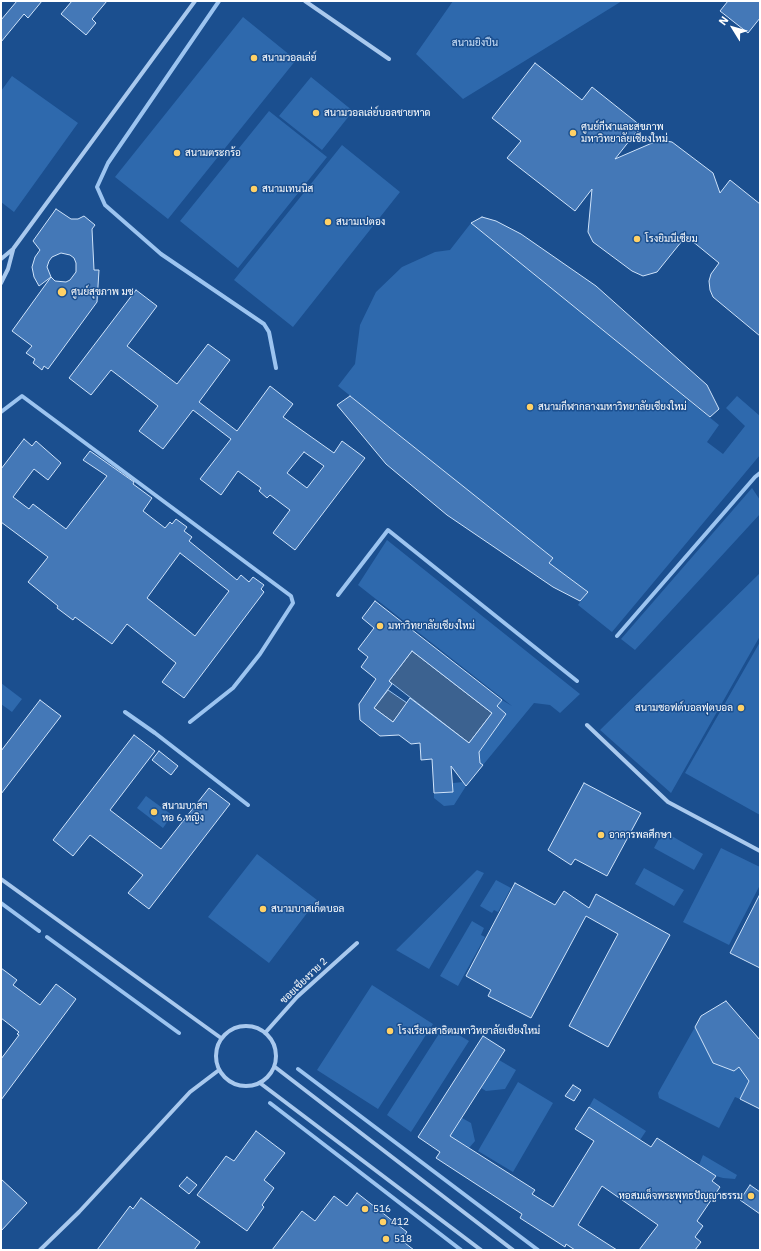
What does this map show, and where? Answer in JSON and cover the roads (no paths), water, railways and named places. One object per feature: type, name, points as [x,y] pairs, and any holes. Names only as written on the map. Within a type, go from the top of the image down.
[{"type":"street","points":[[1,259],[13,250],[195,1]]},
{"type":"street","points":[[305,1],[389,59]]},
{"type":"street","points":[[1,283],[8,270],[13,250]]},
{"type":"street","points":[[587,725],[668,802],[760,851]]},
{"type":"street","points":[[1,879],[221,1038]]},
{"type":"street","name":"ซอยเชียงราย 2","points":[[265,1033],[297,996],[357,943]]},
{"type":"street","points":[[239,1027],[252,1027],[265,1033],[272,1042],[276,1053],[275,1067],[260,1083],[246,1086],[230,1082],[219,1070],[216,1062],[216,1053],[221,1038],[230,1030],[239,1027]]},
{"type":"street","points":[[275,1067],[513,1250]]},
{"type":"street","points":[[40,1250],[79,1212],[190,1092],[219,1070]]},
{"type":"street","points":[[260,1083],[481,1250]]},
{"type":"waterway","points":[[219,1],[108,163],[97,187],[105,205],[161,254],[264,324],[269,332],[276,368]]},
{"type":"waterway","points":[[1,412],[22,396],[291,596],[293,603],[260,654],[233,688],[190,722]]},
{"type":"waterway","points":[[617,636],[760,473]]},
{"type":"waterway","points":[[338,595],[388,530],[577,681]]},
{"type":"waterway","points":[[125,712],[155,733],[248,805]]},
{"type":"waterway","points":[[1,903],[39,931]]},
{"type":"waterway","points":[[47,937],[179,1033]]},
{"type":"waterway","points":[[298,1069],[538,1250]]},
{"type":"waterway","points":[[270,1103],[461,1250]]},
{"type":"place","name":"สนามวอลเล่ย์","points":[[254,58]]},
{"type":"place","name":"สนามวอลเล่ย์บอลชายหาด","points":[[316,113]]},
{"type":"place","name":"ศูนย์กีฬาและสุขภาพ มหาวิทยาลัยเชียงใหม่","points":[[573,133]]},
{"type":"place","name":"สนามตระกร้อ","points":[[177,153]]},
{"type":"place","name":"สนามเทนนิส","points":[[254,189]]},
{"type":"place","name":"สนามเปตอง","points":[[328,222]]},
{"type":"place","name":"โรงยิมนีเซียม","points":[[637,239]]},
{"type":"place","name":"ศูนย์สุขภาพ มช","points":[[62,292]]},
{"type":"place","name":"สนามกีฬากลางมหาวิทยาลัยเชียงใหม่","points":[[530,407]]},
{"type":"place","name":"มหาวิทยาลัยเชียงใหม่","points":[[380,626]]},
{"type":"place","name":"สนามซอฟต์บอลฟุตบอล","points":[[741,708]]},
{"type":"place","name":"สนามบาสฯ หอ 6 หญิง","points":[[154,812]]},
{"type":"place","name":"อาคารพลศึกษา","points":[[601,835]]},
{"type":"place","name":"สนามบาสเก็ตบอล","points":[[263,909]]},
{"type":"place","name":"โรงเรียนสาธิตมหาวิทยาลัยเชียงใหม่","points":[[390,1031]]},
{"type":"place","name":"หอสมเด็จพระพุทธปัญญาธรรม","points":[[751,1196]]},
{"type":"place","name":"516","points":[[365,1209]]},
{"type":"place","name":"412","points":[[383,1222]]},
{"type":"place","name":"518","points":[[386,1239]]},
{"type":"park label","name":"สนามยิงปืน","points":[[475,43]]}]
